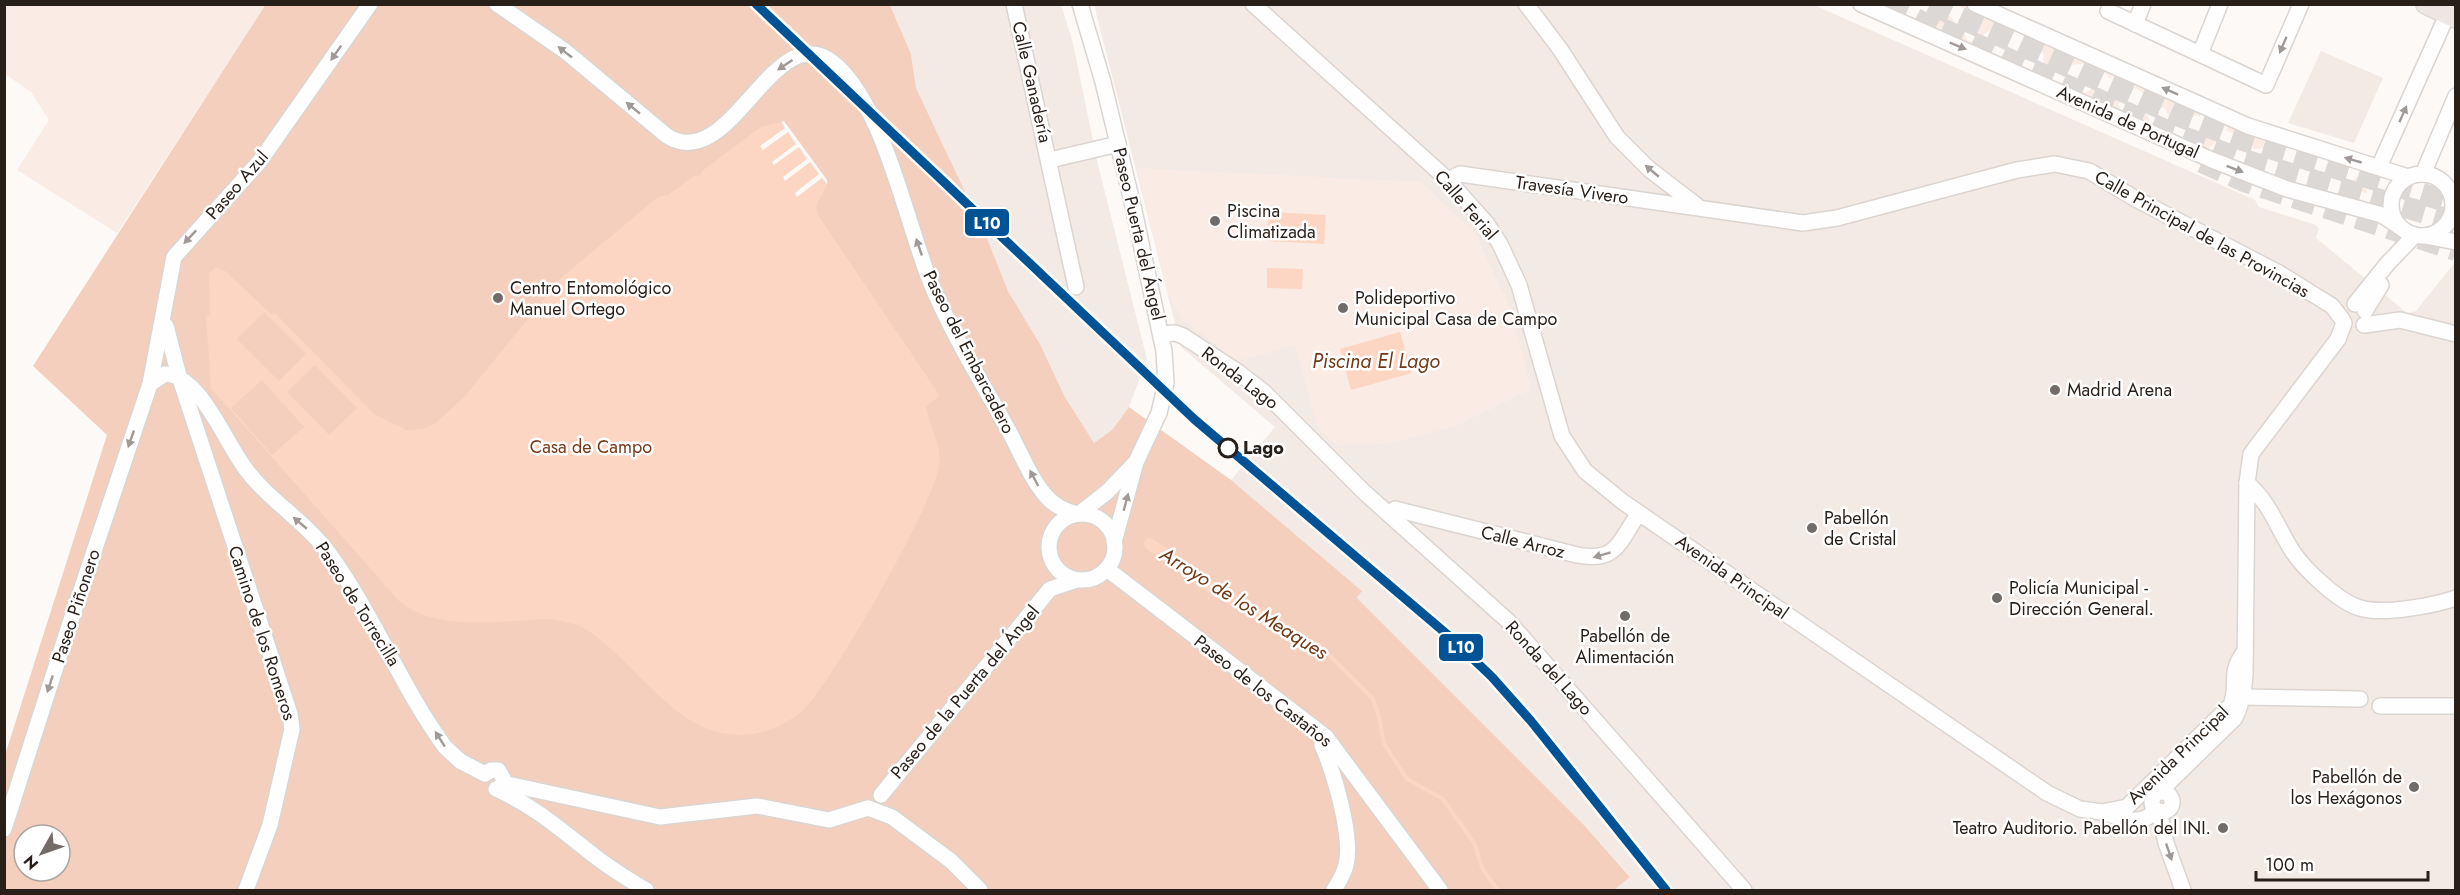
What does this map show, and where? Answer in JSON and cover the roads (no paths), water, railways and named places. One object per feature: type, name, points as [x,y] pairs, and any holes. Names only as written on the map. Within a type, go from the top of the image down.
[{"type":"main road","points":[[2426,4],[2452,12]]},
{"type":"street","name":"Paseo Azul","points":[[150,384],[164,320],[170,273],[177,252],[260,161],[370,4]]},
{"type":"street","name":"Paseo del Embarcadero","points":[[497,4],[565,51],[667,136],[685,144],[696,144],[712,136],[772,74],[793,59],[818,56],[835,64],[856,88],[873,121],[929,279],[982,381],[1041,490],[1056,505],[1078,514]]},
{"type":"street","name":"Calle Ganadería","points":[[1014,4],[1076,287]]},
{"type":"street","name":"Calle Ferial","points":[[1253,4],[1448,180],[1487,224],[1513,269],[1535,336],[1562,436],[1585,471],[1600,485],[1639,513]]},
{"type":"street","name":"Calle Principal de las Provincias","points":[[1526,4],[1560,49],[1617,137],[1649,169],[1698,207],[1803,223],[1837,218],[2017,170],[2055,164],[2089,171],[2136,199],[2279,273],[2352,315]]},
{"type":"street","name":"Avenida de Portugal","points":[[1862,4],[2212,160],[2287,189],[2382,215],[2411,232],[2456,242]]},
{"type":"street","points":[[1975,4],[2248,126],[2379,167],[2423,176],[2456,179]]},
{"type":"street","points":[[2135,24],[2143,4]]},
{"type":"street","points":[[2200,54],[2220,4]]},
{"type":"street","points":[[2108,11],[2266,86],[2301,4]]},
{"type":"street","name":"Paseo Puerta del Ángel","points":[[1081,5],[1118,144],[1161,334],[1166,383],[1156,423],[1136,462],[1114,542]]},
{"type":"street","points":[[2379,167],[2452,12]]},
{"type":"street","points":[[2423,176],[2456,96]]},
{"type":"street","name":"Calle Ganadería","points":[[1050,160],[1118,144]]},
{"type":"street","name":"Travesía Vivero","points":[[1448,180],[1460,174],[1698,207]]},
{"type":"street","points":[[2423,176],[2451,191],[2453,211],[2443,228],[2411,232],[2391,209],[2391,199],[2400,182],[2423,176]]},
{"type":"street","name":"Avenida Principal","points":[[1639,513],[2047,793],[2080,809],[2102,812],[2133,803],[2231,705],[2234,697],[2234,666],[2245,651],[2247,483],[2251,454],[2338,339],[2388,263],[2401,251],[2411,232]]},
{"type":"street","points":[[2352,315],[2400,320],[2456,334]]},
{"type":"street","name":"Camino de los Romeros","points":[[164,320],[179,376],[292,729],[270,825],[246,891]]},
{"type":"street","name":"Ronda Lago","points":[[1161,334],[1175,333],[1183,336],[1238,372],[1286,412],[1335,465]]},
{"type":"street","points":[[150,384],[161,375],[179,376]]},
{"type":"street","name":"Paseo de Torrecilla","points":[[179,376],[200,396],[232,449],[255,481],[311,532],[328,552],[362,603],[445,747],[460,761],[484,774],[486,786],[499,786],[549,819],[592,854],[646,891]]},
{"type":"street","name":"Paseo Piñonero","points":[[4,829],[68,628],[150,384]]},
{"type":"street","name":"Paseo Puerta del Ángel","points":[[1078,514],[1107,492],[1136,462]]},
{"type":"street","name":"Ronda del Lago","points":[[1335,465],[1508,621],[1744,891]]},
{"type":"street","points":[[2247,483],[2264,498],[2295,555],[2342,600],[2361,609],[2396,610],[2456,598]]},
{"type":"street","name":"Calle Arroz","points":[[1389,514],[1395,509],[1400,510],[1576,555],[1598,558],[1618,547],[1639,513]]},
{"type":"street","points":[[1078,514],[1100,520],[1110,529],[1114,542],[1114,555],[1107,569],[1093,579],[1077,580],[1061,573],[1050,558],[1048,545],[1053,531],[1062,520],[1078,514]]},
{"type":"street","name":"Paseo de la Puerta del Ángel","points":[[1050,558],[1050,589]]},
{"type":"street","name":"Paseo de los Castaños","points":[[1107,569],[1326,737],[1440,891]]},
{"type":"street","name":"Paseo de la Puerta del Ángel","points":[[874,809],[885,804],[880,795],[1050,589],[1077,580]]},
{"type":"street","points":[[2102,812],[2140,821],[2157,811],[2166,811],[2170,806],[2165,794],[2176,777],[2235,718],[2244,697],[2245,651]]},
{"type":"street","points":[[2244,697],[2360,699]]},
{"type":"street","points":[[2380,706],[2456,706]]},
{"type":"street","points":[[1326,737],[1322,745],[1336,794],[1348,850],[1346,867],[1334,891]]},
{"type":"street","points":[[499,786],[660,817],[757,806],[829,820],[874,809],[892,817],[951,861],[981,891]]},
{"type":"street","points":[[2157,811],[2183,891]]},
{"type":"water","points":[[781,122],[785,128],[760,146],[763,149],[788,131],[797,144],[772,162],[775,165],[799,147],[808,159],[783,177],[785,180],[810,162],[819,175],[795,193],[798,196],[822,178],[827,184],[816,206],[818,215],[940,396],[926,406],[939,451],[939,467],[933,487],[901,554],[835,668],[816,695],[802,711],[774,728],[754,734],[733,735],[703,727],[666,702],[599,639],[574,624],[551,619],[492,622],[452,621],[415,611],[399,601],[211,388],[206,316],[210,316],[209,274],[216,267],[225,271],[272,315],[275,313],[374,414],[407,430],[422,429],[436,423],[466,395],[561,278],[658,197],[668,195],[694,176],[700,176],[702,171],[761,127]],"holes":[[[264,312],[306,354],[279,381],[237,339]],[[315,365],[357,408],[329,435],[287,392]],[[262,380],[304,427],[272,455],[231,408]]]},
{"type":"water","points":[[1269,212],[1326,215],[1324,244],[1267,241]]},
{"type":"water","points":[[1267,268],[1303,269],[1302,289],[1267,288]]},
{"type":"water","name":"Piscina El Lago","points":[[1400,332],[1412,373],[1351,390],[1340,349]]},
{"type":"waterway","name":"Arroyo de los Meaques","points":[[1150,544],[1206,584],[1269,621]]},
{"type":"waterway","name":"Arroyo de los Meaques","points":[[1269,621],[1320,646],[1373,699],[1384,743],[1397,764],[1407,779],[1443,799],[1474,843],[1483,870],[1498,890]]},
{"type":"tunnel","points":[[1886,4],[1955,39]]},
{"type":"tunnel","points":[[1930,4],[2174,114],[2246,141],[2456,204]]},
{"type":"tunnel","points":[[1942,29],[2167,131],[2240,159],[2456,222]]},
{"type":"tunnel","points":[[2202,162],[2244,181],[2456,250]]},
{"type":"place","name":"Piscina Climatizada","points":[[1215,221]]},
{"type":"place","name":"Centro Entomológico Manuel Ortego","points":[[498,298]]},
{"type":"place","name":"Polideportivo Municipal Casa de Campo","points":[[1343,308]]},
{"type":"place","name":"Madrid Arena","points":[[2055,390]]},
{"type":"place","name":"Lago","points":[[1228,448]]},
{"type":"place","name":"Pabellón de Cristal","points":[[1812,528]]},
{"type":"place","name":"Policía Municipal - Dirección General.","points":[[1997,598]]},
{"type":"place","name":"Pabellón de Alimentación","points":[[1625,616]]},
{"type":"place","name":"Pabellón de los Hexágonos","points":[[2414,787]]},
{"type":"place","name":"Teatro Auditorio. Pabellón del INI.","points":[[2223,828]]},
{"type":"park label","name":"Casa de Campo","points":[[591,447]]}]
